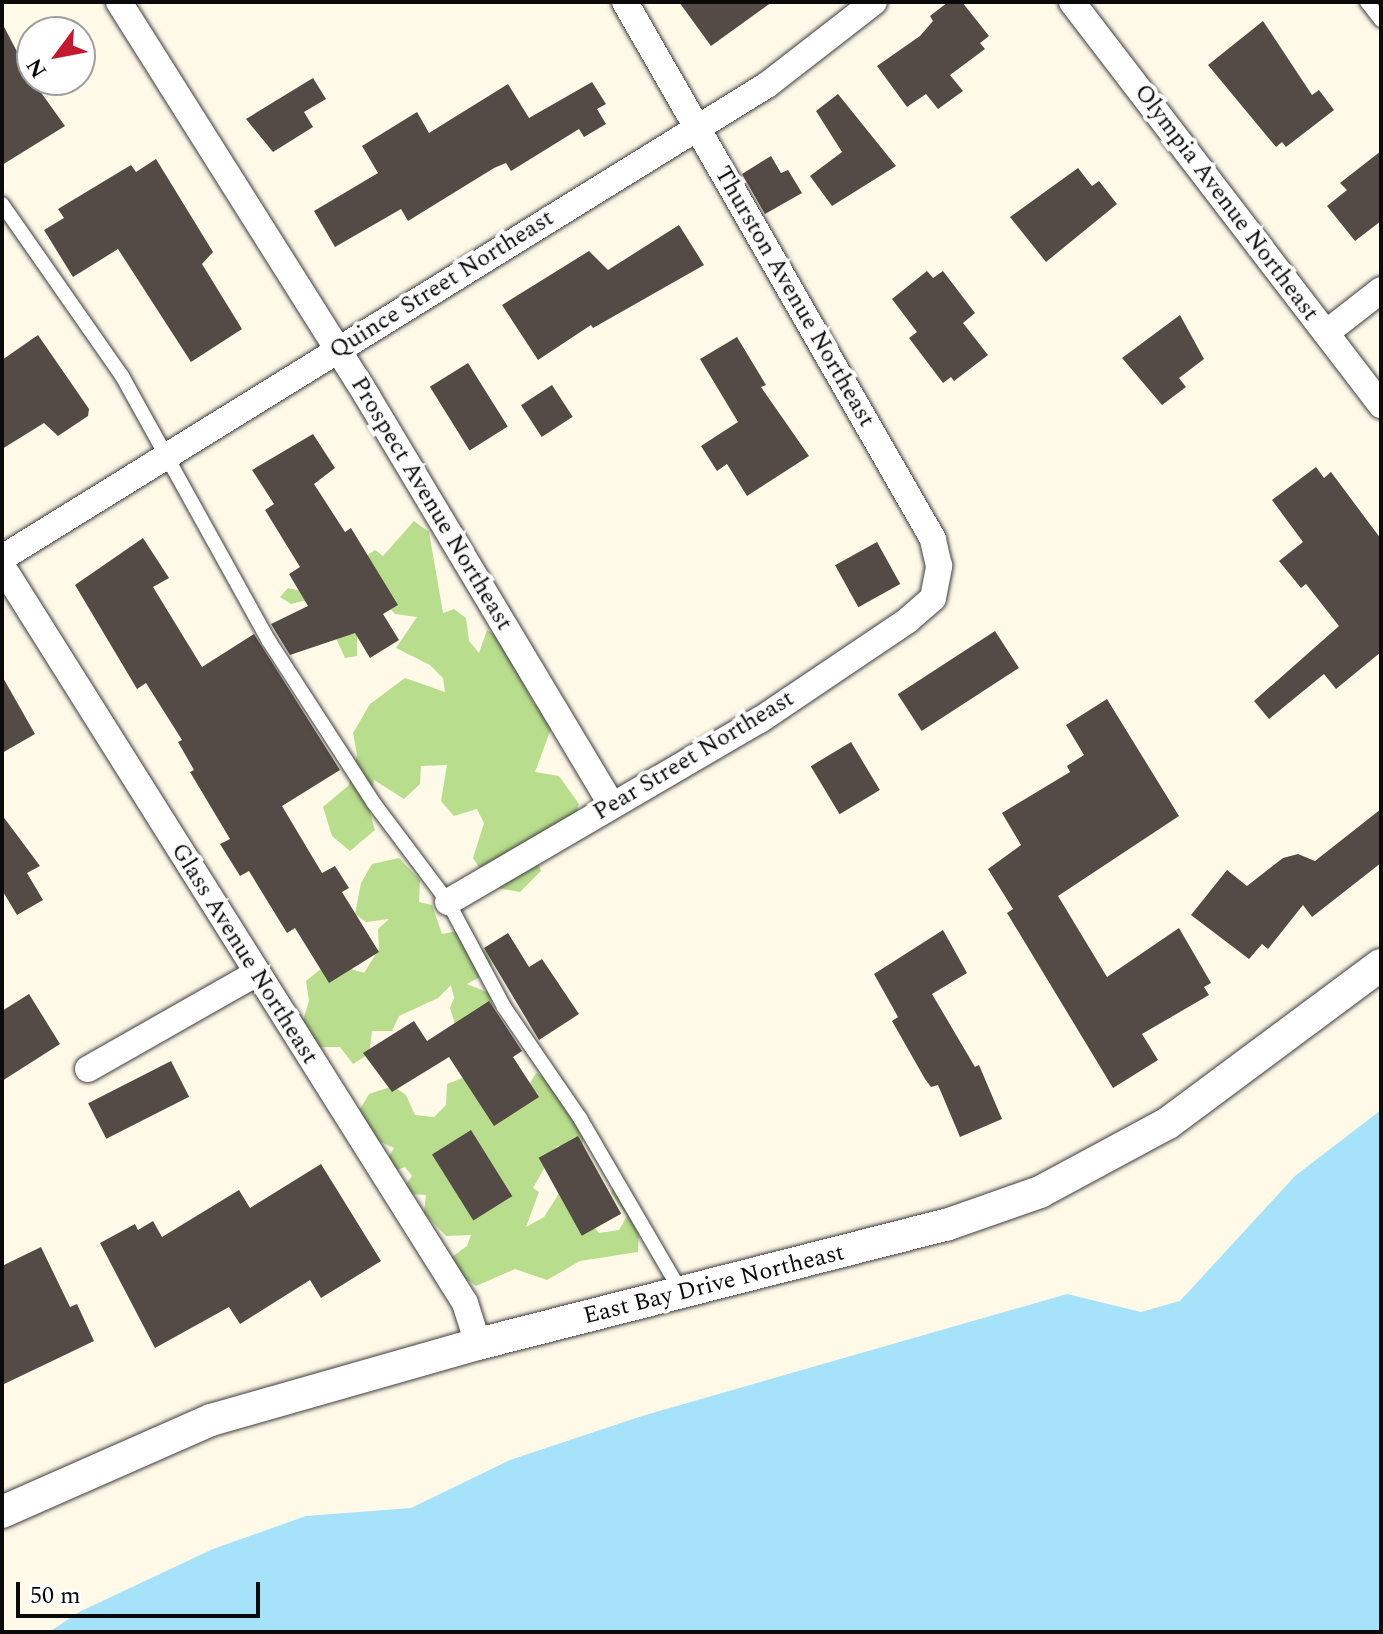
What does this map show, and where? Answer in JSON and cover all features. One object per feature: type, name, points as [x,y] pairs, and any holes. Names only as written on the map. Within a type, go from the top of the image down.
[{"type":"street","name":"Prospect Avenue Northeast","points":[[119,2],[338,350],[612,805]]},
{"type":"street","name":"Thurston Avenue Northeast","points":[[625,2],[933,539],[939,566],[933,598]]},
{"type":"street","name":"Quince Street Northeast","points":[[2,558],[767,85],[874,2]]},
{"type":"street","name":"Olympia Avenue Northeast","points":[[1072,2],[1381,405]]},
{"type":"street","points":[[1326,333],[1381,290]]},
{"type":"street","name":"Glass Avenue Northeast","points":[[2,566],[465,1303],[478,1344]]},
{"type":"street","name":"Pear Street Northeast","points":[[448,902],[760,720],[908,620],[933,598]]},
{"type":"street","name":"East Bay Drive Northeast","points":[[2,1512],[211,1420],[478,1344],[946,1225],[1040,1192],[1168,1123],[1381,965]]},
{"type":"street","points":[[88,1069],[257,973]]},
{"type":"lane","points":[[1367,2],[1381,20]]},
{"type":"lane","points":[[2,204],[122,376],[163,456],[269,641],[373,802],[448,902],[504,1007],[580,1118],[683,1294]]},
{"type":"green space","points":[[414,521],[429,532],[443,613],[454,609],[466,618],[469,641],[479,653],[487,630],[500,639],[534,704],[555,718],[535,772],[559,776],[579,804],[574,819],[530,841],[541,871],[520,892],[492,887],[473,858],[484,823],[477,809],[454,816],[441,801],[447,765],[421,766],[420,784],[404,799],[374,780],[369,809],[375,830],[350,851],[332,836],[323,807],[349,785],[357,755],[353,733],[370,704],[405,678],[445,692],[443,678],[430,665],[396,648],[417,617],[395,614],[384,602],[357,627],[357,656],[345,658],[326,616],[307,600],[291,604],[280,597],[288,588],[309,593],[375,550],[383,556]]},
{"type":"green space","points":[[399,858],[420,880],[419,902],[432,905],[442,934],[467,929],[476,947],[487,951],[492,963],[489,972],[467,984],[489,993],[498,1019],[457,1030],[450,1008],[454,998],[451,985],[438,998],[399,1016],[392,1031],[372,1031],[369,1054],[353,1064],[340,1047],[309,1047],[299,1033],[309,1001],[306,981],[329,962],[364,973],[379,949],[378,929],[389,919],[366,922],[355,914],[361,883],[372,864]]},
{"type":"green space","points":[[536,1073],[570,1091],[583,1114],[584,1134],[582,1148],[557,1146],[533,1188],[539,1192],[526,1227],[544,1217],[563,1187],[599,1233],[619,1230],[627,1216],[611,1193],[613,1186],[639,1231],[638,1252],[580,1261],[547,1280],[515,1269],[476,1286],[454,1270],[452,1257],[467,1246],[471,1235],[446,1236],[424,1213],[426,1195],[408,1194],[405,1186],[412,1176],[405,1167],[389,1173],[383,1167],[394,1148],[366,1135],[360,1109],[369,1094],[393,1086],[406,1095],[415,1115],[434,1117],[446,1105],[447,1084],[470,1075],[526,1090]]},
{"type":"water","points":[[1381,1110],[1381,1632],[49,1632],[79,1612],[213,1549],[306,1516],[411,1508],[510,1460],[642,1416],[1067,1294],[1141,1312],[1180,1301],[1295,1176]]},
{"type":"building","points":[[679,2],[772,2],[711,46]]},
{"type":"building","points":[[948,2],[962,2],[989,36],[980,43],[985,49],[950,75],[963,91],[938,109],[926,94],[907,107],[877,66],[920,36],[933,21],[930,16]]},
{"type":"building","points":[[1263,21],[1312,95],[1319,90],[1334,110],[1286,147],[1282,142],[1276,147],[1208,65]]},
{"type":"building","points":[[2,23],[16,50],[16,96],[43,96],[65,126],[2,165]]},
{"type":"building","points":[[313,78],[326,99],[304,112],[313,127],[273,152],[246,119]]},
{"type":"building","points":[[592,82],[606,104],[597,109],[606,124],[584,137],[579,129],[511,171],[506,163],[494,168],[408,221],[401,209],[335,247],[314,211],[378,173],[362,146],[417,112],[429,133],[508,84],[529,118]]},
{"type":"building","points":[[838,94],[896,166],[832,206],[810,176],[842,152],[816,111]]},
{"type":"building","points":[[1381,151],[1381,221],[1355,241],[1327,206],[1347,190],[1340,183]]},
{"type":"building","points":[[771,156],[781,173],[788,170],[802,193],[765,214],[742,174]]},
{"type":"building","points":[[156,159],[213,252],[202,264],[242,329],[191,362],[118,249],[73,277],[44,230],[64,218],[58,209],[131,165],[136,172]]},
{"type":"building","points":[[1078,168],[1092,186],[1099,181],[1117,204],[1046,262],[1010,217]]},
{"type":"building","points":[[679,225],[704,265],[593,328],[591,325],[538,360],[502,305],[589,251],[608,270]]},
{"type":"building","points":[[927,271],[933,278],[943,271],[975,313],[963,323],[988,355],[954,381],[951,377],[943,383],[909,338],[917,332],[892,299]]},
{"type":"building","points":[[1180,315],[1204,359],[1179,378],[1186,387],[1162,405],[1122,358]]},
{"type":"building","points":[[38,335],[89,409],[88,416],[58,436],[44,423],[2,449],[2,360]]},
{"type":"building","points":[[737,337],[766,385],[761,387],[809,456],[747,496],[727,464],[717,471],[701,446],[738,422],[700,359]]},
{"type":"building","points":[[468,363],[508,427],[470,450],[430,387]]},
{"type":"building","points":[[552,385],[573,417],[542,437],[521,405]]},
{"type":"building","points":[[313,434],[335,468],[314,484],[345,532],[351,528],[398,605],[383,614],[399,640],[370,658],[355,633],[290,655],[271,624],[308,606],[289,574],[300,567],[265,510],[274,504],[252,470]]},
{"type":"building","points":[[1316,467],[1324,478],[1331,472],[1381,539],[1381,652],[1336,689],[1324,674],[1269,719],[1254,701],[1339,626],[1306,584],[1301,588],[1279,561],[1303,542],[1272,500]]},
{"type":"building","points":[[143,538],[169,578],[153,587],[202,667],[254,634],[340,770],[282,806],[322,873],[335,866],[349,888],[342,892],[379,952],[329,983],[295,928],[287,933],[249,871],[240,876],[220,844],[230,839],[190,772],[194,770],[178,742],[182,740],[146,683],[137,689],[75,585]]},
{"type":"building","points":[[877,542],[900,584],[858,607],[835,565]]},
{"type":"building","points":[[995,631],[1019,668],[922,731],[898,694]]},
{"type":"building","points":[[2,676],[35,734],[2,753]]},
{"type":"building","points":[[1107,699],[1179,816],[1058,896],[1107,977],[1179,928],[1211,983],[1204,987],[1209,995],[1142,1034],[1158,1060],[1113,1088],[1007,913],[1013,909],[988,869],[1021,845],[1002,813],[1070,772],[1067,766],[1084,755],[1066,725]]},
{"type":"building","points":[[851,742],[880,790],[840,814],[811,766]]},
{"type":"building","points":[[1381,809],[1381,863],[1312,917],[1303,905],[1268,949],[1262,944],[1249,959],[1191,915],[1227,870],[1247,886],[1283,858],[1298,854],[1315,861]]},
{"type":"building","points":[[2,815],[40,866],[27,873],[43,900],[17,915],[2,890]]},
{"type":"building","points":[[943,930],[967,973],[932,994],[975,1067],[979,1065],[1002,1119],[960,1137],[938,1085],[931,1087],[925,1079],[892,1021],[898,1017],[874,974]]},
{"type":"building","points":[[508,933],[529,967],[542,959],[579,1014],[539,1040],[484,948]]},
{"type":"building","points":[[29,994],[60,1044],[2,1081],[2,1011]]},
{"type":"building","points":[[489,1001],[522,1051],[513,1057],[539,1097],[494,1126],[449,1057],[392,1092],[363,1053],[414,1021],[427,1041]]},
{"type":"building","points":[[171,1061],[189,1097],[106,1139],[88,1103]]},
{"type":"building","points":[[471,1130],[512,1196],[473,1221],[432,1154]]},
{"type":"building","points":[[578,1136],[621,1214],[582,1236],[539,1158]]},
{"type":"building","points":[[321,1164],[381,1261],[321,1298],[310,1280],[240,1324],[229,1307],[155,1348],[100,1243],[135,1224],[138,1230],[153,1221],[162,1237],[239,1190],[250,1208]]},
{"type":"building","points":[[41,1247],[70,1307],[77,1304],[94,1341],[2,1385],[2,1266]]}]
